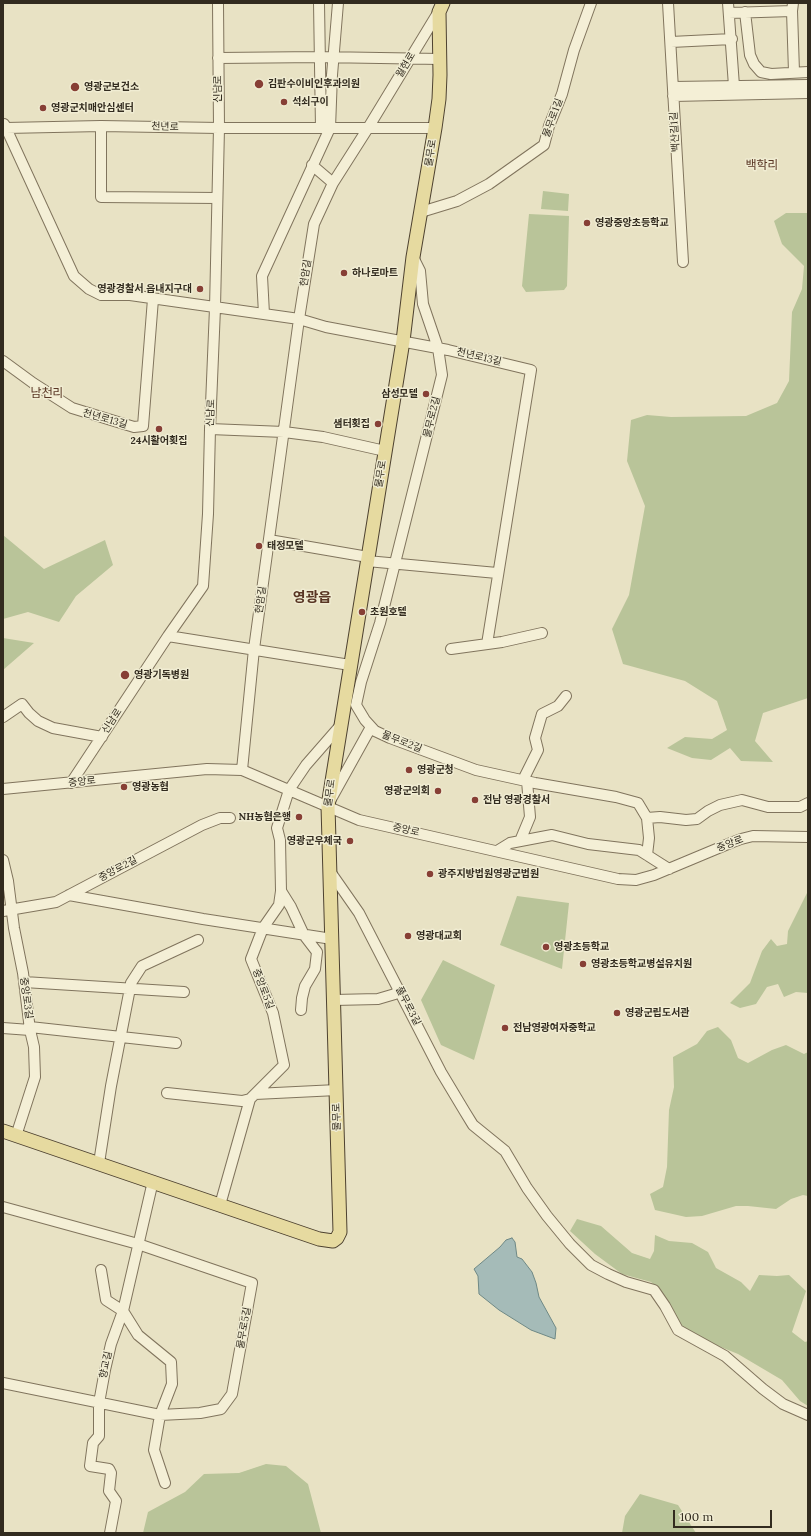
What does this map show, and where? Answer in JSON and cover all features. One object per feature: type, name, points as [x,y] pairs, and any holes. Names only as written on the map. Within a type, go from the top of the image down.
[{"type":"main road","name":"물무로","points":[[3,1131],[319,1239],[333,1241],[337,1238],[340,1232],[341,1221],[328,806],[403,341],[413,257],[435,128],[439,99],[440,6]]},
{"type":"street","name":"신남로","points":[[71,783],[168,636],[203,586],[208,514],[218,198],[218,3]]},
{"type":"street","points":[[319,3],[320,57],[325,128]]},
{"type":"street","points":[[264,314],[262,276],[312,165],[325,128],[334,57],[338,3]]},
{"type":"street","name":"물무로1길","points":[[421,212],[457,201],[489,184],[544,145],[549,126],[562,94],[574,50],[591,3]]},
{"type":"street","name":"백산길1길","points":[[668,3],[683,262]]},
{"type":"street","name":"월현로","points":[[368,128],[440,6]]},
{"type":"street","points":[[734,86],[729,8],[745,12],[792,7],[794,72]]},
{"type":"street","points":[[745,12],[750,55],[754,64],[761,72],[771,74],[808,72]]},
{"type":"street","points":[[670,42],[732,39]]},
{"type":"street","points":[[218,58],[334,57],[440,59]]},
{"type":"street","points":[[673,92],[734,86],[808,86]]},
{"type":"street","points":[[673,92],[808,93]]},
{"type":"street","points":[[100,126],[100,197],[218,198]]},
{"type":"street","name":"천년로","points":[[4,127],[100,126],[219,128],[435,128]]},
{"type":"street","name":"천년로13길","points":[[4,127],[74,276],[89,290],[101,295],[130,295],[299,319],[326,327],[438,348],[531,370],[497,573],[487,644]]},
{"type":"street","name":"현암길","points":[[242,770],[254,649],[299,319],[314,224],[333,183],[368,128]]},
{"type":"street","points":[[312,165],[333,183]]},
{"type":"street","name":"물무로2길","points":[[413,257],[420,271],[423,304],[438,348],[442,375],[380,622],[361,682],[356,705],[365,720],[375,731],[390,738],[476,770],[525,781],[616,797],[638,803],[647,818]]},
{"type":"street","name":"천년로13길","points":[[3,361],[33,384],[72,408],[134,427],[144,426],[153,299]]},
{"type":"street","points":[[210,429],[284,432],[323,437],[385,451]]},
{"type":"street","points":[[269,540],[395,564],[497,573]]},
{"type":"street","points":[[451,649],[487,644],[542,633]]},
{"type":"street","points":[[168,636],[350,665]]},
{"type":"street","points":[[520,841],[530,817],[525,781],[538,750],[535,738],[542,714],[558,706],[566,696]]},
{"type":"street","points":[[3,717],[22,704],[38,721],[53,728],[102,737]]},
{"type":"street","name":"중앙로5길","points":[[252,1097],[284,1065],[273,1013],[251,959],[263,928],[279,905],[281,891],[280,840],[277,828],[289,790],[306,765],[340,726]]},
{"type":"street","points":[[328,806],[371,727]]},
{"type":"street","name":"중앙로","points":[[3,790],[207,770],[242,770],[359,820],[618,879],[636,880],[654,875],[732,842],[753,836],[808,837]]},
{"type":"street","points":[[647,855],[649,838],[647,818],[660,817],[686,820],[697,819],[720,805],[742,800],[768,807],[800,807],[808,803]]},
{"type":"street","name":"중앙로2길","points":[[7,911],[56,902],[202,825],[220,818],[230,818]]},
{"type":"street","points":[[497,851],[510,843],[552,835],[588,844],[639,850],[670,869]]},
{"type":"street","name":"중앙로3길","points":[[3,860],[8,881],[7,911],[24,982],[34,1048],[35,1077],[16,1136]]},
{"type":"street","name":"풀무로3길","points":[[330,870],[359,913],[441,1072],[464,1112],[473,1125],[505,1151],[527,1188],[570,1244],[591,1264],[626,1282],[654,1290],[665,1306],[678,1330],[725,1356],[783,1404],[808,1415]]},
{"type":"street","points":[[281,891],[291,907],[304,935],[317,952],[314,969],[305,986],[301,1010]]},
{"type":"street","points":[[69,895],[332,939]]},
{"type":"street","points":[[99,1164],[111,1086],[131,982],[142,966],[198,940]]},
{"type":"street","points":[[24,982],[184,992]]},
{"type":"street","points":[[334,1000],[378,999],[394,994],[399,989]]},
{"type":"street","points":[[3,1028],[30,1028],[176,1043]]},
{"type":"street","points":[[167,1092],[242,1101],[252,1097],[336,1090]]},
{"type":"street","points":[[220,1205],[252,1097]]},
{"type":"street","name":"향교길","points":[[110,1533],[116,1501],[109,1491],[111,1473],[109,1470],[90,1466],[93,1443],[99,1436],[100,1403],[104,1370],[111,1344],[123,1311],[153,1181]]},
{"type":"street","name":"물무로5길","points":[[3,1208],[138,1244],[252,1283],[232,1394],[221,1409],[200,1413],[160,1415],[3,1383]]},
{"type":"street","points":[[100,1270],[106,1300],[123,1311],[138,1335],[172,1362],[172,1384],[160,1415],[154,1450],[164,1483]]},
{"type":"green space","points":[[543,191],[569,194],[568,211],[541,209]]},
{"type":"green space","points":[[786,213],[808,213],[808,698],[763,713],[755,741],[773,762],[741,761],[730,748],[711,760],[692,758],[667,748],[685,737],[712,739],[727,730],[717,701],[685,681],[623,664],[612,629],[629,595],[645,506],[627,461],[631,420],[647,415],[671,417],[746,416],[777,403],[789,381],[792,312],[802,289],[804,266],[782,244],[774,221]]},
{"type":"green space","points":[[529,214],[569,216],[567,286],[564,290],[526,292],[522,286]]},
{"type":"green space","points":[[3,535],[44,569],[105,540],[113,565],[76,596],[59,622],[28,612],[3,619]]},
{"type":"green space","points":[[3,638],[34,643],[3,670]]},
{"type":"green space","points":[[808,891],[808,993],[796,992],[784,997],[778,984],[767,987],[756,1004],[740,1008],[730,1003],[750,983],[762,951],[771,939],[777,946],[787,944],[788,931]]},
{"type":"green space","points":[[517,896],[569,903],[562,969],[500,945]]},
{"type":"green space","points":[[443,960],[495,985],[474,1060],[441,1045],[421,1000]]},
{"type":"green space","points":[[718,1027],[731,1040],[738,1058],[748,1063],[772,1050],[786,1045],[804,1054],[808,1052],[808,1196],[803,1195],[791,1199],[776,1209],[736,1206],[702,1216],[686,1217],[655,1210],[650,1194],[663,1187],[667,1167],[669,1110],[674,1087],[673,1057],[697,1044],[707,1031]]},
{"type":"green space","points":[[577,1219],[601,1226],[632,1253],[650,1259],[654,1251],[655,1235],[669,1241],[692,1243],[708,1252],[716,1268],[741,1282],[750,1291],[759,1275],[789,1275],[806,1291],[792,1332],[805,1342],[808,1341],[808,1406],[800,1401],[782,1380],[738,1354],[706,1341],[683,1328],[661,1292],[651,1282],[622,1274],[595,1254],[570,1231]]},
{"type":"green space","points":[[266,1464],[286,1466],[308,1484],[321,1533],[143,1533],[148,1512],[185,1492],[204,1474],[239,1473]]},
{"type":"green space","points":[[640,1494],[678,1505],[696,1533],[622,1533],[625,1516]]},
{"type":"water","points":[[512,1238],[515,1242],[517,1257],[522,1259],[532,1272],[539,1297],[556,1328],[555,1339],[531,1330],[499,1310],[479,1294],[478,1276],[474,1269],[506,1240]]},
{"type":"place","name":"김판수이비인후과의원","points":[[259,84]]},
{"type":"place","name":"영광군보건소","points":[[75,87]]},
{"type":"place","name":"석쇠구이","points":[[284,102]]},
{"type":"place","name":"영광군치매안심센터","points":[[43,108]]},
{"type":"place","name":"영광중앙초등학교","points":[[587,223]]},
{"type":"place","name":"하나로마트","points":[[344,273]]},
{"type":"place","name":"영광경찰서 읍내지구대","points":[[200,289]]},
{"type":"place","name":"삼성모텔","points":[[426,394]]},
{"type":"place","name":"샘터횟집","points":[[378,424]]},
{"type":"place","name":"24시활어횟집","points":[[159,429]]},
{"type":"place","name":"태정모텔","points":[[259,546]]},
{"type":"place","name":"초원호텔","points":[[362,612]]},
{"type":"place","name":"영광기독병원","points":[[125,675]]},
{"type":"place","name":"영광군청","points":[[409,770]]},
{"type":"place","name":"영광농협","points":[[124,787]]},
{"type":"place","name":"영광군의회","points":[[438,791]]},
{"type":"place","name":"전남 영광경찰서","points":[[475,800]]},
{"type":"place","name":"NH농협은행","points":[[299,817]]},
{"type":"place","name":"영광군우체국","points":[[350,841]]},
{"type":"place","name":"광주지방법원영광군법원","points":[[430,874]]},
{"type":"place","name":"영광대교회","points":[[408,936]]},
{"type":"place","name":"영광초등학교","points":[[546,947]]},
{"type":"place","name":"영광초등학교병설유치원","points":[[583,964]]},
{"type":"place","name":"영광군립도서관","points":[[617,1013]]},
{"type":"place","name":"전남영광여자중학교","points":[[505,1028]]},
{"type":"district","name":"백학리","points":[[762,166]]},
{"type":"district","name":"남천리","points":[[47,394]]},
{"type":"district","name":"영광읍","points":[[312,598]]}]
